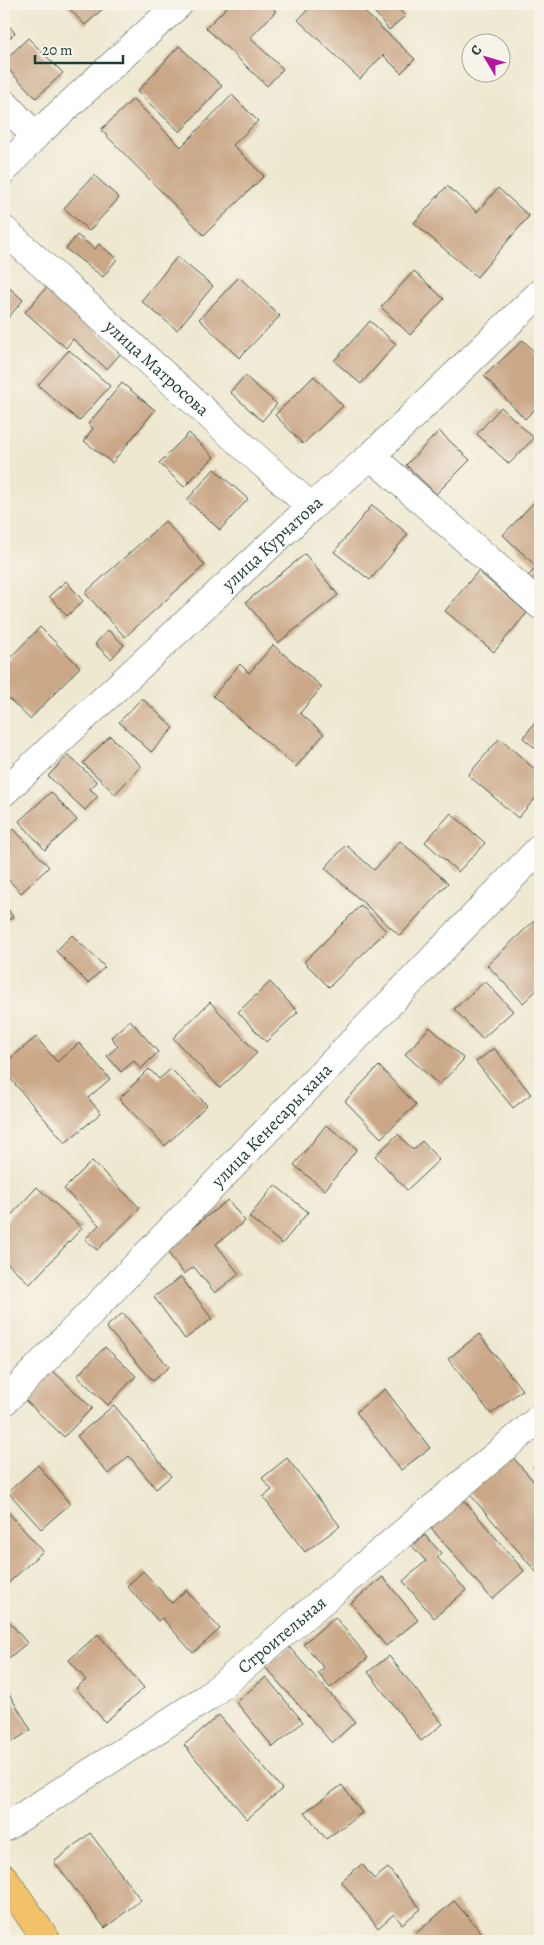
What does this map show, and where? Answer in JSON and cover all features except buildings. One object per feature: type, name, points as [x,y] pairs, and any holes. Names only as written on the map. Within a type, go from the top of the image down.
[{"type":"main road","points":[[4,1878],[47,1941]]},
{"type":"street","points":[[4,170],[35,136],[179,4]]},
{"type":"street","points":[[4,103],[35,136]]},
{"type":"street","name":"улица Матросова","points":[[4,230],[312,507]]},
{"type":"street","name":"улица Курчатова","points":[[4,792],[312,507],[371,456],[540,293]]},
{"type":"street","points":[[371,456],[540,605]]},
{"type":"street","name":"улица Кенесары хана","points":[[4,1402],[540,848]]},
{"type":"street","name":"Строительная","points":[[4,1828],[208,1697],[540,1418]]}]
